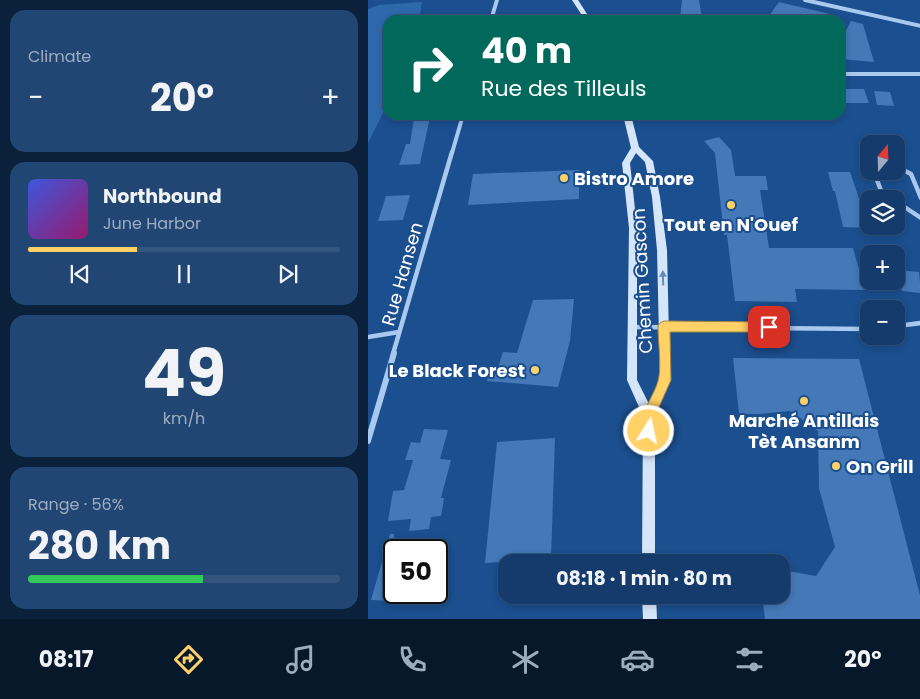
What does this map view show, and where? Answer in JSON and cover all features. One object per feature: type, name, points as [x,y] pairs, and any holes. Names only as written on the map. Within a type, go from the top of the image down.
[{"type":"main road","points":[[575,0],[585,15]]},
{"type":"main road","name":"Chemin Gascon","points":[[629,120],[635,148],[649,161],[656,197],[662,250],[664,380],[649,416],[649,554]]},
{"type":"main road","name":"Chemin Gascon","points":[[635,148],[626,163],[634,228],[632,380],[649,416]]},
{"type":"main road","points":[[650,604],[650,619]]},
{"type":"street","points":[[492,15],[497,0]]},
{"type":"street","points":[[805,0],[920,26]]},
{"type":"street","points":[[845,74],[920,74]]},
{"type":"street","name":"Rue Hansen","points":[[368,441],[462,120]]},
{"type":"street","points":[[906,172],[911,174],[920,198]]},
{"type":"street","points":[[905,208],[920,218]]},
{"type":"street","points":[[905,325],[920,323]]},
{"type":"street","points":[[633,326],[860,329]]},
{"type":"street","points":[[368,336],[399,332]]},
{"type":"shaded area","points":[[422,2],[420,15],[383,15],[383,113],[368,143],[368,9],[379,5]]},
{"type":"building","points":[[682,0],[699,0],[702,15],[680,15]]},
{"type":"building","points":[[779,2],[834,15],[770,15]]},
{"type":"building","points":[[851,21],[863,24],[874,62],[845,59],[845,32]]},
{"type":"building","points":[[845,89],[864,89],[869,103],[845,103]]},
{"type":"building","points":[[874,91],[890,92],[894,106],[877,105]]},
{"type":"building","points":[[414,120],[429,120],[420,164],[399,165],[406,144],[410,144]]},
{"type":"building","points":[[719,137],[731,150],[735,176],[766,176],[768,190],[760,190],[769,248],[853,248],[860,272],[860,290],[795,289],[797,302],[735,301],[727,235],[724,235],[715,153],[704,141]]},
{"type":"building","points":[[579,170],[579,199],[468,205],[473,174]]},
{"type":"building","points":[[828,172],[850,172],[860,201],[860,228],[843,227],[835,191],[833,191]]},
{"type":"building","points":[[410,195],[403,220],[378,221],[386,196]]},
{"type":"building","points":[[905,271],[919,272],[921,293],[902,291],[905,290]]},
{"type":"building","points":[[574,299],[570,341],[558,387],[487,381],[491,368],[498,368],[503,352],[517,353],[533,300]]},
{"type":"building","points":[[733,358],[859,359],[921,599],[921,619],[765,619],[763,604],[790,604],[790,571],[816,576],[835,547],[819,488],[818,431],[790,411],[739,414]]},
{"type":"building","points":[[424,429],[448,430],[440,459],[451,460],[441,498],[444,498],[441,516],[431,517],[429,529],[409,531],[411,519],[388,521],[393,491],[404,490],[413,460],[405,460],[411,442],[420,443]]},
{"type":"building","points":[[555,438],[551,554],[498,554],[498,562],[485,563],[497,442]]},
{"type":"building","points":[[390,534],[394,534],[394,539],[389,539]]},
{"type":"building","points":[[383,558],[383,601],[371,600]]},
{"type":"place","name":"Bistro Amore","points":[[564,178]]},
{"type":"place","name":"Tout en N'Ouef","points":[[731,205]]},
{"type":"place","name":"Le Black Forest","points":[[535,370]]},
{"type":"place","name":"Marché Antillais Tèt Ansanm","points":[[804,401]]},
{"type":"place","name":"On Grill","points":[[836,466]]},
{"type":"route","points":[[649,431],[649,416],[664,380],[664,326],[769,327]]}]
